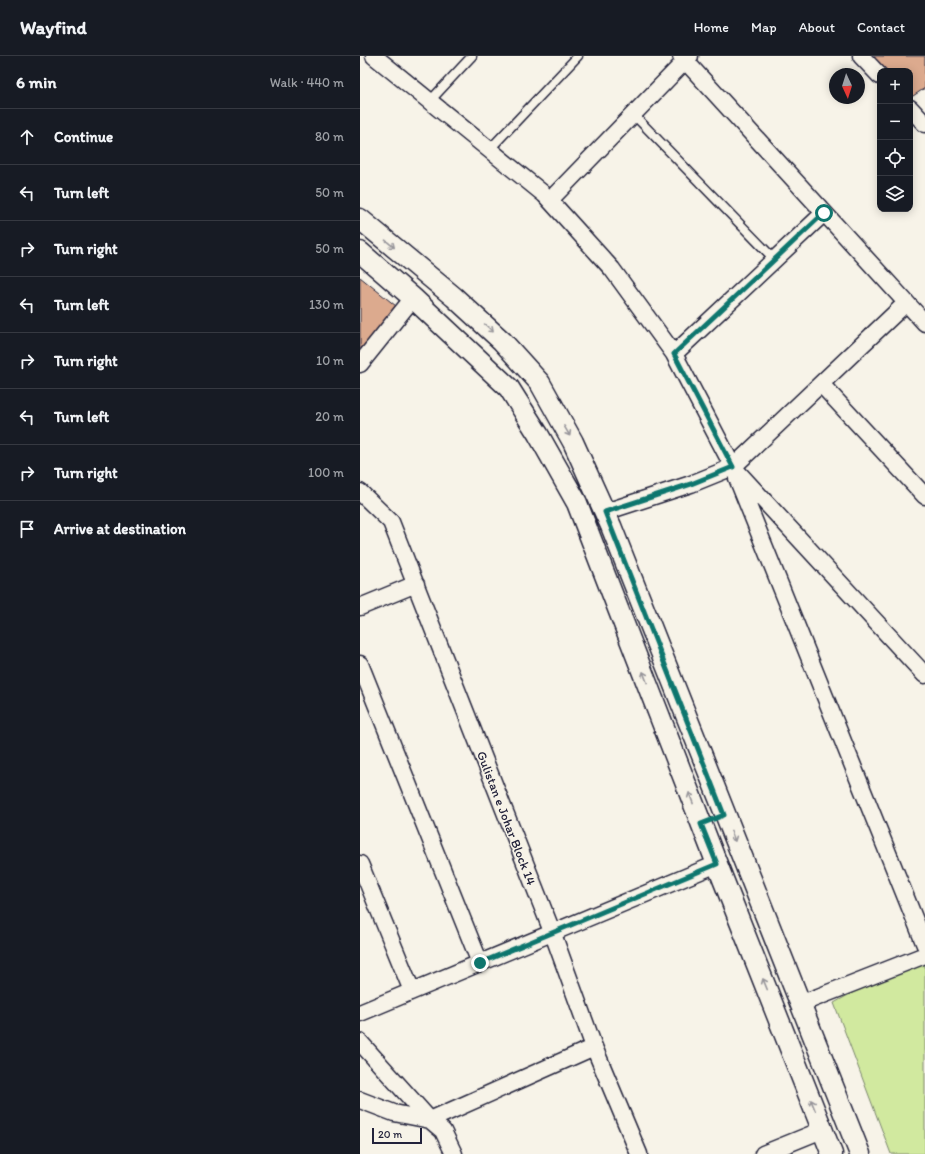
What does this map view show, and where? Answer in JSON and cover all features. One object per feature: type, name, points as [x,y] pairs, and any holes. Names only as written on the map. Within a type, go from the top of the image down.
[{"type":"street","points":[[374,56],[550,200],[612,269],[674,354],[733,467],[925,945]]},
{"type":"street","points":[[861,56],[877,73]]},
{"type":"street","points":[[550,200],[686,58],[824,213],[925,323]]},
{"type":"street","points":[[913,111],[925,124]]},
{"type":"street","points":[[674,354],[824,213]]},
{"type":"street","points":[[360,219],[454,297],[502,341],[540,383],[573,442],[605,512],[724,815],[860,1154]]},
{"type":"street","points":[[360,252],[413,298],[509,388],[538,434],[577,503],[701,824],[832,1154]]},
{"type":"street","points":[[360,364],[413,298]]},
{"type":"street","points":[[605,512],[691,484],[733,467],[906,303]]},
{"type":"street","points":[[821,384],[925,496]]},
{"type":"street","points":[[733,467],[925,675]]},
{"type":"street","name":"Gulistan e Johar Block 14","points":[[360,492],[391,522],[553,934],[594,1047],[638,1154]]},
{"type":"street","points":[[360,607],[416,584]]},
{"type":"street","points":[[360,664],[480,963]]},
{"type":"street","points":[[701,824],[724,815]]},
{"type":"street","points":[[360,864],[412,991]]},
{"type":"street","points":[[360,1013],[553,934],[717,864]]},
{"type":"street","points":[[800,1004],[925,955]]},
{"type":"street","points":[[360,1042],[430,1120],[443,1131],[454,1154]]},
{"type":"street","points":[[360,1100],[394,1113],[430,1120],[594,1047]]},
{"type":"street","points":[[764,1154],[822,1130]]},
{"type":"lane","points":[[429,102],[472,56]]},
{"type":"lane","points":[[489,150],[578,56]]},
{"type":"lane","points":[[633,114],[775,260]]},
{"type":"green space","points":[[925,954],[925,1154],[891,1154],[834,1003],[907,962]]},
{"type":"building","points":[[870,56],[925,56],[925,88],[913,96],[913,68],[881,68]]},
{"type":"building","points":[[360,277],[396,306],[360,351]]},
{"type":"route","points":[[480,963],[553,934],[717,864],[701,824],[724,815],[605,512],[691,484],[733,467],[674,354],[824,213]]}]
